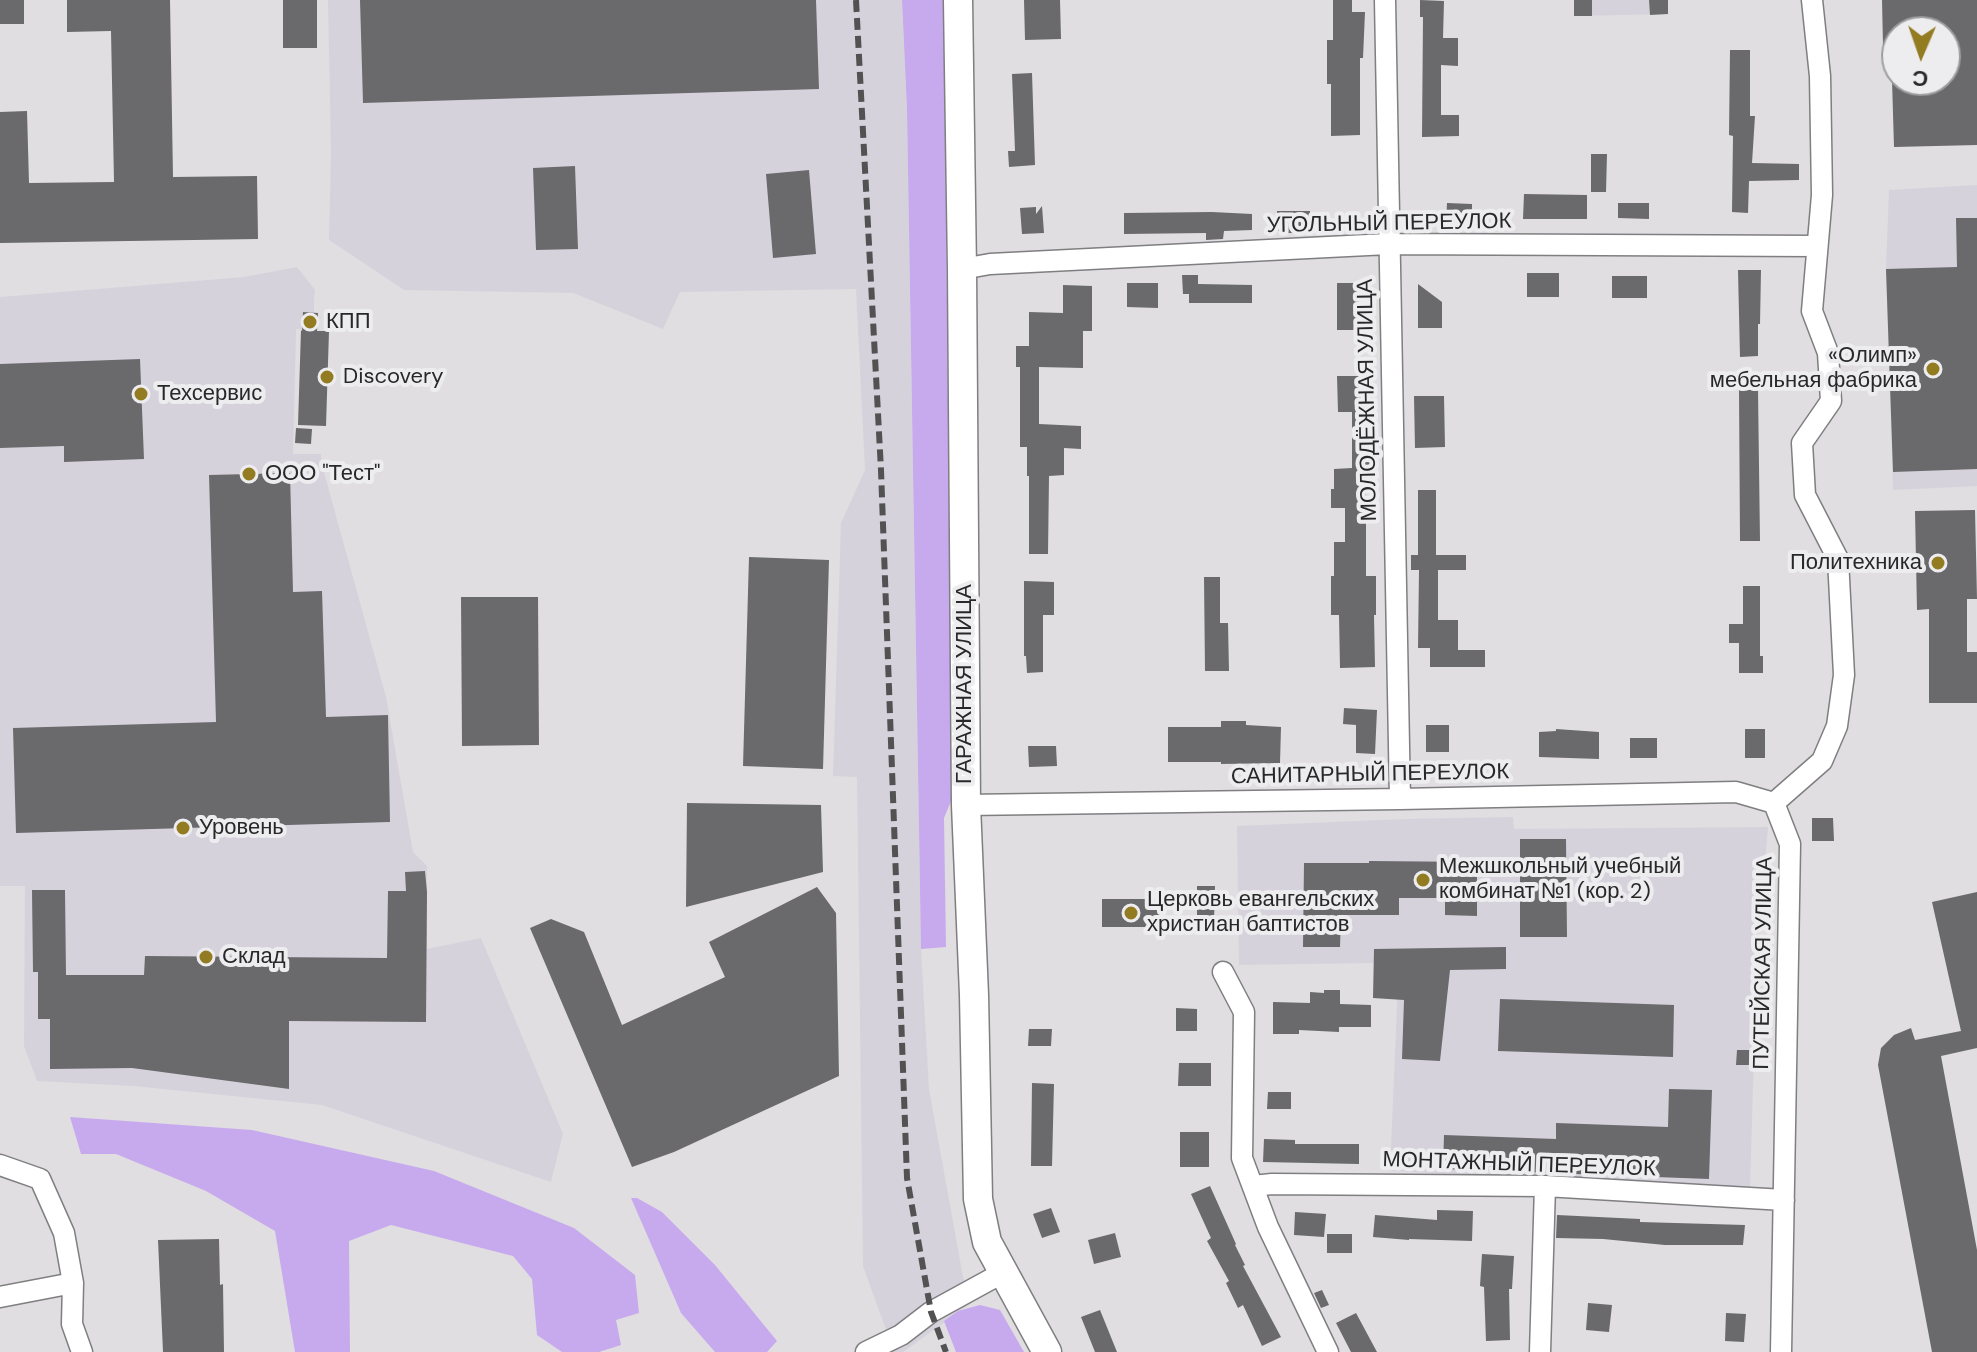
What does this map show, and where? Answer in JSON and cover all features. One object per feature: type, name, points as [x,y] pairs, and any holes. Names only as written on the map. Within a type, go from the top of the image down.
[{"type":"street","name":"ГАРАЖНАЯ УЛИЦА","points":[[958,0],[966,805],[978,1199],[987,1242],[1047,1352]]},
{"type":"street","name":"МОЛОДЁЖНАЯ УЛИЦА","points":[[1385,0],[1400,799]]},
{"type":"street","points":[[1774,803],[1822,761],[1837,726],[1844,675],[1838,559],[1805,495],[1803,469],[1802,443],[1831,401],[1828,353],[1812,311],[1822,195],[1820,76],[1812,0]]},
{"type":"street","name":"УГОЛЬНЫЙ ПЕРЕУЛОК","points":[[962,269],[990,264],[1388,244],[1817,246]]},
{"type":"street","name":"САНИТАРНЫЙ ПЕРЕУЛОК","points":[[966,805],[1736,792],[1774,803]]},
{"type":"street","name":"ПУТЕЙСКАЯ УЛИЦА","points":[[1774,803],[1790,844],[1781,1352]]},
{"type":"street","points":[[1223,972],[1244,1012],[1242,1158],[1268,1227],[1328,1352]]},
{"type":"street","points":[[0,1165],[40,1179],[64,1233],[73,1283],[72,1324],[82,1352]]},
{"type":"street","name":"МОНТАЖНЫЙ ПЕРЕУЛОК","points":[[1253,1186],[1545,1186],[1784,1200]]},
{"type":"street","points":[[1540,1352],[1545,1186]]},
{"type":"street","points":[[866,1352],[901,1335],[931,1312],[1004,1272]]},
{"type":"street","points":[[0,1297],[73,1283]]},
{"type":"shaded area","points":[[328,0],[902,0],[907,110],[921,949],[929,1089],[963,1277],[974,1301],[903,1352],[894,1352],[863,1266],[857,777],[833,776],[841,523],[865,470],[856,289],[680,292],[663,329],[573,293],[404,290],[329,240]]},
{"type":"shaded area","points":[[902,0],[943,0],[956,789],[944,818],[946,947],[921,949],[907,110]]},
{"type":"shaded area","points":[[1574,0],[1668,0],[1668,14],[1574,16]]},
{"type":"shaded area","name":"«Олимп» мебельная фабрика","points":[[1977,185],[1977,486],[1893,490],[1886,269],[1889,190]]},
{"type":"shaded area","points":[[297,267],[315,290],[314,312],[303,312],[302,329],[296,329],[293,454],[321,454],[386,697],[413,852],[427,866],[427,949],[481,938],[563,1134],[551,1182],[322,1105],[133,1086],[37,1081],[24,1046],[25,886],[0,886],[0,297],[244,277]]},
{"type":"shaded area","points":[[1513,817],[1514,829],[1768,827],[1757,955],[1750,1188],[1390,1171],[1398,982],[1373,963],[1239,965],[1237,826]]},
{"type":"shaded area","points":[[70,1117],[252,1130],[434,1171],[574,1228],[635,1275],[639,1313],[616,1320],[621,1345],[599,1352],[562,1352],[537,1335],[532,1279],[513,1256],[391,1225],[349,1241],[350,1352],[295,1352],[275,1231],[206,1191],[116,1154],[81,1154]]},
{"type":"shaded area","points":[[631,1198],[637,1198],[662,1212],[715,1265],[777,1341],[767,1352],[715,1352],[681,1313]]},
{"type":"shaded area","points":[[980,1305],[1000,1310],[1024,1352],[956,1352],[944,1321],[958,1311]]},
{"type":"building","points":[[0,0],[24,0],[24,24],[0,24]]},
{"type":"building","points":[[67,0],[170,0],[173,177],[257,176],[258,239],[0,243],[0,112],[27,111],[29,183],[114,182],[111,31],[67,32]]},
{"type":"building","points":[[283,0],[317,0],[317,48],[283,48]]},
{"type":"building","points":[[360,0],[816,0],[819,89],[363,103]]},
{"type":"building","points":[[1024,0],[1060,0],[1061,39],[1025,40]]},
{"type":"building","points":[[1333,0],[1352,0],[1352,12],[1365,12],[1363,58],[1360,58],[1360,135],[1331,136],[1327,40],[1333,40]]},
{"type":"building","points":[[1420,0],[1444,1],[1443,38],[1458,38],[1458,66],[1441,65],[1441,115],[1459,115],[1459,136],[1422,137],[1423,17],[1420,17]]},
{"type":"building","points":[[1574,0],[1592,0],[1592,16],[1574,16]]},
{"type":"building","points":[[1649,0],[1668,0],[1668,14],[1650,15]]},
{"type":"building","points":[[1882,0],[1977,0],[1977,145],[1894,147],[1892,96],[1961,96],[1961,16],[1882,16]]},
{"type":"building","points":[[1730,50],[1750,50],[1750,116],[1755,116],[1752,163],[1799,164],[1799,180],[1749,181],[1748,213],[1732,212]]},
{"type":"building","points":[[1032,73],[1035,165],[1009,167],[1008,151],[1015,151],[1012,74]]},
{"type":"building","points":[[1591,154],[1607,154],[1606,192],[1591,192]]},
{"type":"building","points":[[575,166],[578,249],[536,250],[533,168]]},
{"type":"building","points":[[809,170],[816,254],[773,258],[766,174]]},
{"type":"building","points":[[1524,194],[1587,195],[1587,219],[1523,219]]},
{"type":"building","points":[[1447,203],[1472,204],[1472,224],[1446,223]]},
{"type":"building","points":[[1618,203],[1649,203],[1649,219],[1618,218]]},
{"type":"building","points":[[1042,206],[1044,233],[1022,234],[1020,208],[1036,207],[1036,214]]},
{"type":"building","points":[[1277,211],[1310,211],[1310,233],[1278,231]]},
{"type":"building","points":[[1124,213],[1252,214],[1252,230],[1224,231],[1223,239],[1206,240],[1206,233],[1124,234]]},
{"type":"building","name":"«Олимп» мебельная фабрика","points":[[1956,218],[1977,218],[1977,469],[1893,472],[1886,269],[1957,267]]},
{"type":"building","points":[[1738,270],[1761,270],[1758,356],[1740,357]]},
{"type":"building","points":[[1527,273],[1559,273],[1559,297],[1527,297]]},
{"type":"building","points":[[1182,275],[1198,275],[1198,284],[1252,285],[1252,303],[1189,303],[1189,294],[1183,294]]},
{"type":"building","points":[[1612,276],[1647,276],[1647,298],[1612,298]]},
{"type":"building","points":[[1127,283],[1158,283],[1158,308],[1127,307]]},
{"type":"building","points":[[1337,283],[1359,283],[1359,330],[1337,330]]},
{"type":"building","points":[[1418,284],[1442,302],[1442,328],[1418,328]]},
{"type":"building","points":[[1063,285],[1092,286],[1092,331],[1083,331],[1083,368],[1039,367],[1039,424],[1081,426],[1081,449],[1064,448],[1064,475],[1049,476],[1048,554],[1029,554],[1029,476],[1027,447],[1020,447],[1020,367],[1016,367],[1016,346],[1029,346],[1029,312],[1063,313]]},
{"type":"building","points":[[303,312],[318,313],[317,331],[329,331],[326,426],[298,425]]},
{"type":"building","points":[[140,359],[144,459],[64,462],[64,446],[0,448],[0,364]]},
{"type":"building","points":[[1337,376],[1371,376],[1372,477],[1366,477],[1366,576],[1376,576],[1375,667],[1340,668],[1339,615],[1331,615],[1334,542],[1345,542],[1345,508],[1331,508],[1331,489],[1334,489],[1334,469],[1352,468],[1352,412],[1338,412]]},
{"type":"building","points":[[1739,390],[1758,390],[1760,541],[1740,541]]},
{"type":"building","points":[[1414,396],[1444,396],[1445,447],[1415,448]]},
{"type":"building","points":[[296,428],[312,429],[311,444],[295,443]]},
{"type":"building","points":[[290,473],[293,592],[322,591],[326,717],[388,715],[390,822],[16,833],[13,728],[216,722],[209,475]]},
{"type":"building","points":[[1418,490],[1436,490],[1436,555],[1466,555],[1466,570],[1438,570],[1438,620],[1458,620],[1458,650],[1485,650],[1485,667],[1430,667],[1430,648],[1418,648],[1419,570],[1411,570],[1411,555],[1418,555]]},
{"type":"building","points":[[1975,510],[1977,599],[1967,599],[1967,652],[1977,652],[1977,703],[1929,703],[1929,609],[1917,610],[1915,511]]},
{"type":"building","points":[[749,557],[829,560],[823,769],[743,766]]},
{"type":"building","points":[[1204,577],[1220,577],[1220,623],[1228,623],[1229,671],[1205,671]]},
{"type":"building","points":[[1024,581],[1054,582],[1054,615],[1043,615],[1043,672],[1027,673],[1024,656]]},
{"type":"building","points":[[1743,586],[1760,586],[1760,656],[1763,656],[1763,673],[1739,673],[1739,643],[1729,643],[1729,624],[1743,624]]},
{"type":"building","points":[[461,597],[538,597],[539,745],[462,746]]},
{"type":"building","points":[[1344,708],[1377,710],[1375,754],[1356,753],[1356,725],[1343,724]]},
{"type":"building","points":[[1221,721],[1246,721],[1246,725],[1281,727],[1280,763],[1168,762],[1168,727],[1221,727]]},
{"type":"building","points":[[1426,725],[1449,725],[1449,752],[1426,752]]},
{"type":"building","points":[[1556,729],[1599,732],[1599,759],[1539,757],[1539,732]]},
{"type":"building","points":[[1745,729],[1765,729],[1765,758],[1745,758]]},
{"type":"building","points":[[1630,738],[1657,738],[1657,758],[1630,758]]},
{"type":"building","points":[[1028,746],[1056,746],[1057,766],[1029,767]]},
{"type":"building","points":[[687,803],[821,805],[823,872],[686,907]]},
{"type":"building","points":[[1812,818],[1833,818],[1834,841],[1812,841]]},
{"type":"building","points":[[1520,839],[1566,839],[1567,937],[1520,937]]},
{"type":"building","points":[[1477,862],[1477,916],[1445,915],[1445,898],[1399,898],[1399,915],[1341,915],[1340,947],[1303,947],[1304,863]]},
{"type":"building","points":[[425,871],[426,1022],[289,1021],[289,1089],[132,1068],[50,1069],[50,1019],[38,1019],[38,972],[33,972],[32,890],[65,890],[66,975],[144,975],[145,956],[387,958],[388,891],[406,891],[405,872]]},
{"type":"building","points":[[1197,886],[1215,886],[1214,921],[1197,921]]},
{"type":"building","points":[[817,887],[836,913],[839,1076],[674,1152],[632,1167],[530,928],[551,919],[584,932],[622,1025],[725,977],[709,942]]},
{"type":"building","points":[[1977,892],[1977,1048],[1941,1056],[1977,1250],[1977,1352],[1932,1352],[1878,1065],[1881,1048],[1894,1035],[1911,1028],[1915,1040],[1961,1031],[1932,902]]},
{"type":"building","name":"Церковь евангельских христиан баптистов","points":[[1102,899],[1160,899],[1160,927],[1102,927]]},
{"type":"building","points":[[1506,947],[1506,969],[1450,970],[1440,1061],[1402,1059],[1404,1000],[1373,998],[1374,949]]},
{"type":"building","points":[[1324,990],[1340,990],[1340,1004],[1371,1005],[1371,1027],[1339,1027],[1339,1032],[1299,1030],[1299,1034],[1273,1034],[1273,1002],[1310,1003],[1310,992],[1324,993]]},
{"type":"building","points":[[1500,999],[1674,1005],[1673,1057],[1498,1051]]},
{"type":"building","points":[[1176,1008],[1197,1009],[1197,1031],[1176,1031]]},
{"type":"building","points":[[1029,1029],[1052,1029],[1051,1046],[1028,1046]]},
{"type":"building","points":[[1737,1050],[1751,1050],[1751,1065],[1736,1065]]},
{"type":"building","points":[[1179,1063],[1211,1063],[1211,1086],[1178,1086]]},
{"type":"building","points":[[1032,1083],[1054,1084],[1052,1166],[1031,1166]]},
{"type":"building","points":[[1669,1089],[1712,1090],[1709,1179],[1443,1169],[1444,1135],[1556,1139],[1556,1123],[1668,1127]]},
{"type":"building","points":[[1268,1092],[1291,1092],[1291,1109],[1267,1109]]},
{"type":"building","points":[[1180,1132],[1209,1132],[1209,1167],[1180,1167]]},
{"type":"building","points":[[1264,1139],[1295,1140],[1295,1144],[1359,1144],[1359,1164],[1263,1162]]},
{"type":"building","points":[[1210,1186],[1243,1266],[1281,1337],[1262,1346],[1243,1305],[1238,1308],[1226,1283],[1229,1281],[1207,1241],[1211,1238],[1191,1194]]},
{"type":"building","points":[[1051,1208],[1060,1232],[1042,1238],[1033,1214]]},
{"type":"building","points":[[1437,1210],[1473,1211],[1472,1241],[1373,1237],[1375,1215],[1437,1220]]},
{"type":"building","points":[[1295,1212],[1326,1214],[1324,1237],[1294,1235]]},
{"type":"building","points":[[1557,1215],[1640,1219],[1640,1222],[1745,1225],[1743,1245],[1665,1245],[1556,1238]]},
{"type":"building","points":[[1115,1233],[1121,1257],[1094,1264],[1088,1240]]},
{"type":"building","points":[[1327,1234],[1352,1234],[1352,1253],[1327,1253]]},
{"type":"building","points":[[219,1239],[224,1352],[163,1352],[158,1240]]},
{"type":"building","points":[[1482,1254],[1514,1256],[1512,1289],[1509,1289],[1510,1340],[1486,1341],[1484,1287],[1480,1286]]},
{"type":"building","points":[[1322,1290],[1329,1305],[1321,1308],[1314,1293]]},
{"type":"building","points":[[1588,1303],[1612,1305],[1609,1332],[1586,1330]]},
{"type":"building","points":[[1100,1310],[1117,1352],[1095,1352],[1081,1317]]},
{"type":"building","points":[[1356,1313],[1377,1352],[1351,1352],[1336,1323]]},
{"type":"building","points":[[1726,1313],[1746,1314],[1744,1342],[1725,1341]]},
{"type":"railway","points":[[856,0],[881,470],[907,1178],[931,1312],[946,1352]]},
{"type":"place","name":"КПП","points":[[310,322]]},
{"type":"place","name":"«Олимп» мебельная фабрика","points":[[1933,369]]},
{"type":"place","name":"Discovery","points":[[327,377]]},
{"type":"place","name":"Техсервис","points":[[141,394]]},
{"type":"place","name":"ООО \"Тест\"","points":[[249,474]]},
{"type":"place","name":"Политехника","points":[[1938,563]]},
{"type":"place","name":"Уровень","points":[[183,828]]},
{"type":"place","name":"Межшкольный учебный комбинат №1 (кор. 2)","points":[[1423,880]]},
{"type":"place","name":"Церковь евангельских христиан баптистов","points":[[1131,913]]},
{"type":"place","name":"Склад","points":[[206,957]]}]
